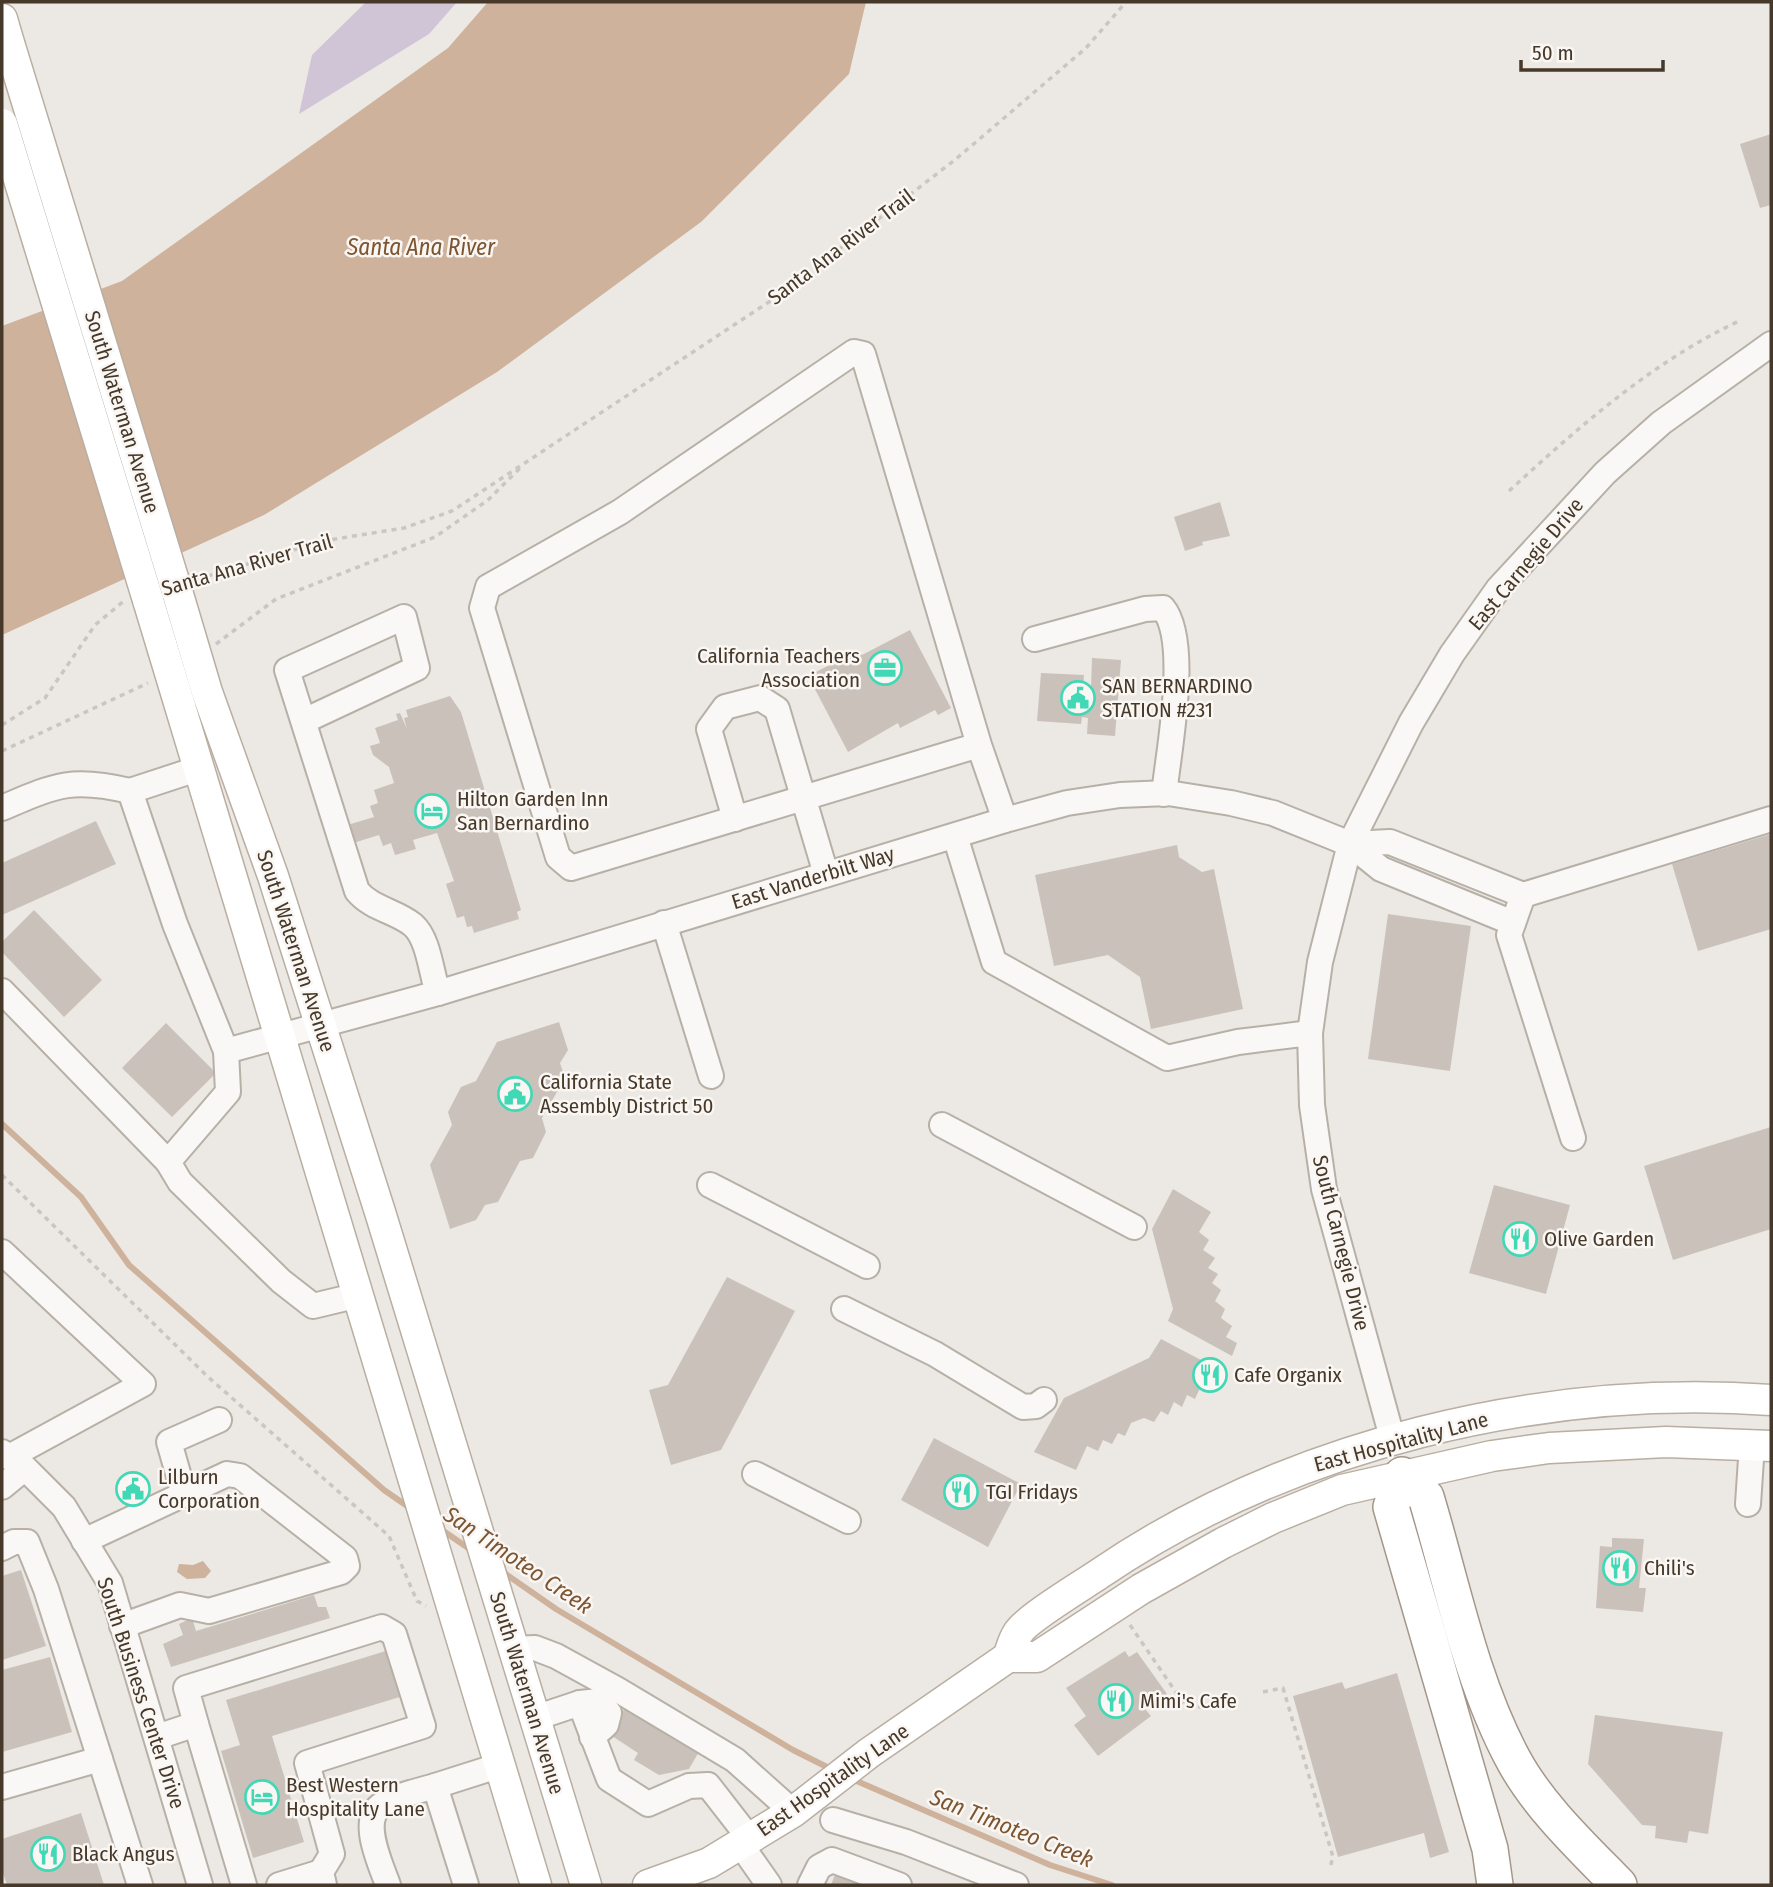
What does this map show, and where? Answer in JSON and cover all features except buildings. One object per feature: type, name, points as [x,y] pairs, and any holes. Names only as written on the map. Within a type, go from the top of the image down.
[{"type":"highway","points":[[1495,1885],[1486,1836],[1391,1507],[1402,1475],[1426,1497],[1486,1697],[1514,1761],[1568,1833],[1619,1885]]},
{"type":"main road","name":"South Waterman Avenue","points":[[5,31],[183,586],[207,692],[273,876],[380,1212],[586,1885]]},
{"type":"main road","name":"South Waterman Avenue","points":[[2,124],[142,599],[281,1037],[536,1885]]},
{"type":"main road","name":"East Hospitality Lane","points":[[648,1885],[709,1863],[793,1812],[869,1753],[1008,1657],[1018,1631],[1135,1550],[1236,1496],[1334,1457],[1485,1418],[1609,1401],[1709,1397],[1771,1400]]},
{"type":"main road","name":"South Carnegie Drive","points":[[1393,1441],[1402,1475]]},
{"type":"main road","name":"East Hospitality Lane","points":[[1008,1657],[1037,1657],[1141,1589],[1273,1518],[1342,1490],[1492,1456],[1549,1448],[1665,1442],[1761,1445]]},
{"type":"street","name":"East Carnegie Drive","points":[[1350,844],[1410,723],[1452,654],[1498,589],[1614,465],[1661,424],[1771,344]]},
{"type":"street","points":[[979,745],[571,868],[558,857],[482,608],[488,587],[620,512],[854,352],[863,354],[979,745],[1005,820]]},
{"type":"street","points":[[1035,639],[1145,609],[1163,608],[1171,618],[1178,651],[1164,794]]},
{"type":"street","points":[[304,721],[417,668],[404,617],[287,670],[357,891],[365,901],[413,925],[424,943],[438,993]]},
{"type":"street","points":[[735,819],[709,729],[725,707],[760,698],[777,709],[826,874]]},
{"type":"street","points":[[2,808],[51,787],[91,782],[130,791],[197,769]]},
{"type":"street","points":[[130,791],[175,924],[226,1051],[228,1092],[168,1162]]},
{"type":"street","name":"East Vanderbilt Way","points":[[226,1051],[438,993],[1067,803],[1120,795],[1164,794],[1231,803],[1262,811],[1350,844]]},
{"type":"street","points":[[1350,844],[1390,842],[1523,895],[1771,819]]},
{"type":"street","points":[[954,836],[994,962],[1167,1058],[1238,1042],[1310,1033]]},
{"type":"street","points":[[1350,844],[1381,869],[1513,923]]},
{"type":"street","name":"South Carnegie Drive","points":[[1350,844],[1330,913],[1310,1033],[1312,1105],[1324,1189],[1393,1441]]},
{"type":"street","points":[[1523,895],[1509,935],[1573,1138]]},
{"type":"street","points":[[664,923],[711,1076]]},
{"type":"street","points":[[2,991],[168,1162],[180,1182],[281,1281],[313,1306],[359,1295]]},
{"type":"street","points":[[942,1125],[1134,1227]]},
{"type":"street","points":[[710,1185],[867,1266]]},
{"type":"street","points":[[2,1252],[143,1384],[12,1459],[2,1487]]},
{"type":"street","points":[[844,1309],[935,1354],[1023,1408],[1035,1406],[1044,1400]]},
{"type":"street","points":[[184,1494],[169,1442],[219,1420]]},
{"type":"street","points":[[1748,1504],[1761,1445]]},
{"type":"street","name":"South Business Center Drive","points":[[12,1459],[64,1507],[110,1583],[200,1885]]},
{"type":"street","points":[[84,1541],[227,1474],[240,1476],[345,1558],[347,1566],[341,1572],[209,1611],[180,1605],[122,1626]]},
{"type":"street","points":[[755,1474],[848,1521]]},
{"type":"street","points":[[2,1548],[14,1542],[27,1542],[46,1589],[140,1885]]},
{"type":"street","points":[[244,1885],[186,1688],[382,1627],[394,1634],[423,1726],[307,1763],[332,1854],[322,1879],[279,1885]]},
{"type":"street","points":[[513,1649],[535,1648],[556,1656],[618,1690],[735,1760],[793,1812]]},
{"type":"street","points":[[535,1718],[580,1703],[608,1779],[648,1804],[690,1786],[708,1785],[769,1885]]},
{"type":"street","points":[[157,1737],[196,1724]]},
{"type":"street","points":[[2,1787],[100,1759]]},
{"type":"street","points":[[388,1885],[371,1835],[374,1812],[382,1804],[501,1765]]},
{"type":"street","points":[[435,1786],[466,1885]]},
{"type":"street","points":[[833,1820],[906,1842],[1016,1885]]},
{"type":"street","points":[[810,1885],[819,1867],[832,1860],[899,1885]]},
{"type":"path","name":"Santa Ana River Trail","points":[[183,586],[323,541],[404,528],[452,511],[795,284],[956,159],[1086,48],[1126,2]]},
{"type":"path","points":[[1509,491],[1595,412],[1695,342],[1741,320]]},
{"type":"path","name":"Santa Ana River Trail","points":[[211,648],[276,598],[435,537],[488,500],[529,459]]},
{"type":"path","name":"Santa Ana River Trail","points":[[2,725],[45,698],[95,625],[123,601],[142,599]]},
{"type":"path","points":[[2,751],[148,682]]},
{"type":"path","points":[[2,1175],[207,1376],[389,1536],[417,1601],[435,1611],[455,1611]]},
{"type":"path","points":[[1130,1625],[1184,1704],[1206,1708]]},
{"type":"path","points":[[1263,1692],[1283,1688],[1333,1857],[1330,1868]]},
{"type":"shaded area","points":[[366,2],[457,2],[429,34],[299,114],[312,55]]},
{"type":"water","name":"Santa Ana River","points":[[488,2],[866,2],[849,74],[701,222],[497,372],[264,515],[2,635],[2,326],[122,281],[448,48]]},
{"type":"water","points":[[203,1561],[211,1571],[205,1578],[187,1579],[177,1572],[179,1564],[193,1565]]},
{"type":"waterway","name":"San Timoteo Creek","points":[[2,1124],[81,1197],[129,1265],[384,1490],[410,1508]]},
{"type":"waterway","name":"San Timoteo Creek","points":[[439,1528],[474,1552]]},
{"type":"waterway","name":"San Timoteo Creek","points":[[500,1570],[556,1609],[793,1750],[833,1770]]},
{"type":"waterway","name":"San Timoteo Creek","points":[[852,1779],[1050,1865],[1112,1885]]},
{"type":"place","name":"California Teachers Association","points":[[885,668]]},
{"type":"place","name":"SAN BERNARDINO STATION #231","points":[[1078,698]]},
{"type":"place","name":"Hilton Garden Inn San Bernardino","points":[[432,811]]},
{"type":"place","name":"California State Assembly District 50","points":[[515,1094]]},
{"type":"place","name":"Olive Garden","points":[[1520,1239]]},
{"type":"place","name":"Cafe Organix","points":[[1210,1375]]},
{"type":"place","name":"Lilburn Corporation","points":[[133,1489]]},
{"type":"place","name":"TGI Fridays","points":[[961,1492]]},
{"type":"place","name":"Chili's","points":[[1620,1568]]},
{"type":"place","name":"Mimi's Cafe","points":[[1116,1701]]},
{"type":"place","name":"Best Western Hospitality Lane","points":[[262,1797]]},
{"type":"place","name":"Black Angus","points":[[48,1854]]}]
